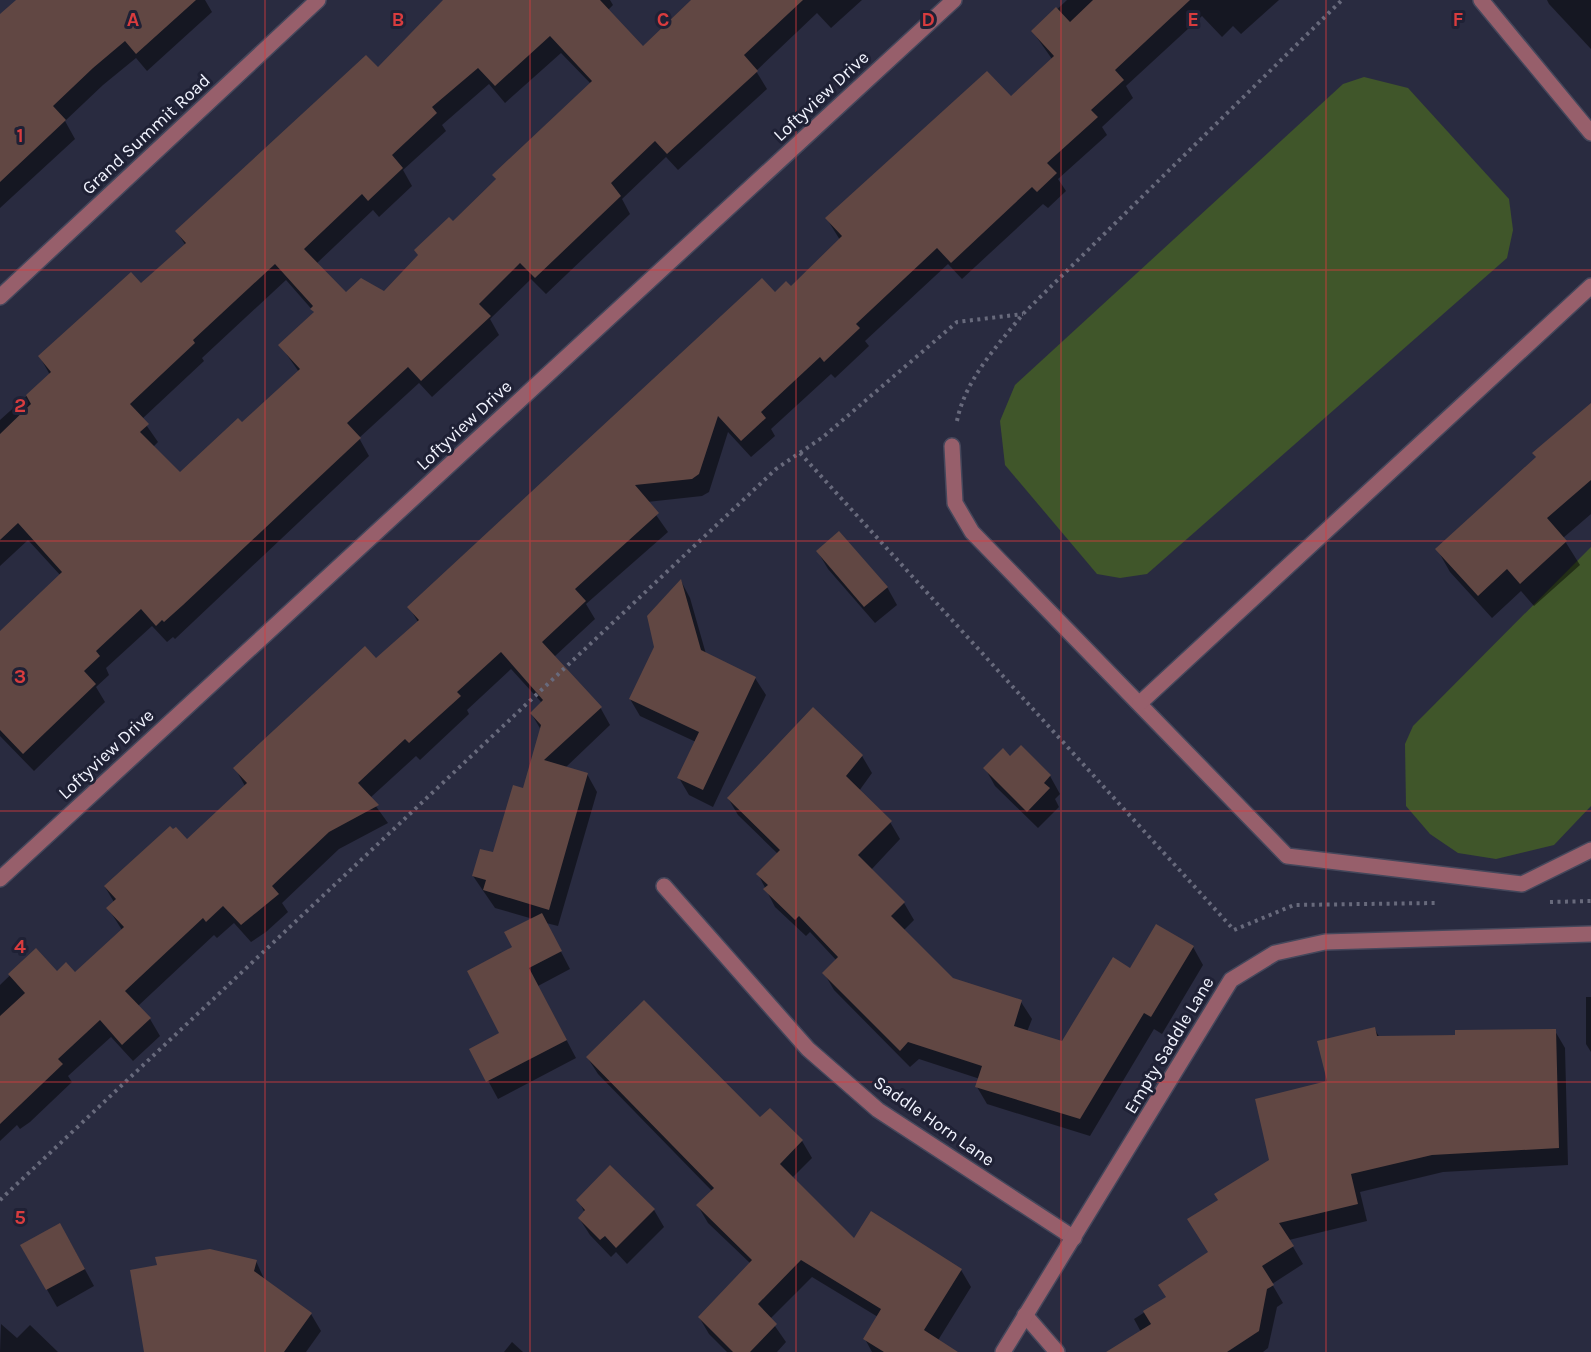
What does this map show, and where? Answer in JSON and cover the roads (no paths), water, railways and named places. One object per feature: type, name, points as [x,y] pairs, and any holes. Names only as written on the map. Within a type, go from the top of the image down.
[{"type":"street","name":"Grand Summit Road","points":[[0,297],[318,0]]},
{"type":"street","name":"Loftyview Drive","points":[[0,879],[954,0]]},
{"type":"street","points":[[1481,0],[1591,133]]},
{"type":"street","points":[[1140,703],[1591,286]]},
{"type":"street","points":[[952,446],[955,503],[972,532],[1287,856],[1522,884],[1591,850]]},
{"type":"street","name":"Saddle Horn Lane","points":[[664,886],[808,1049],[878,1110],[1074,1238]]},
{"type":"street","name":"Empty Saddle Lane","points":[[1003,1352],[1232,980],[1275,953],[1325,942],[1591,934]]},
{"type":"street","points":[[1025,1315],[1057,1352]]}]
